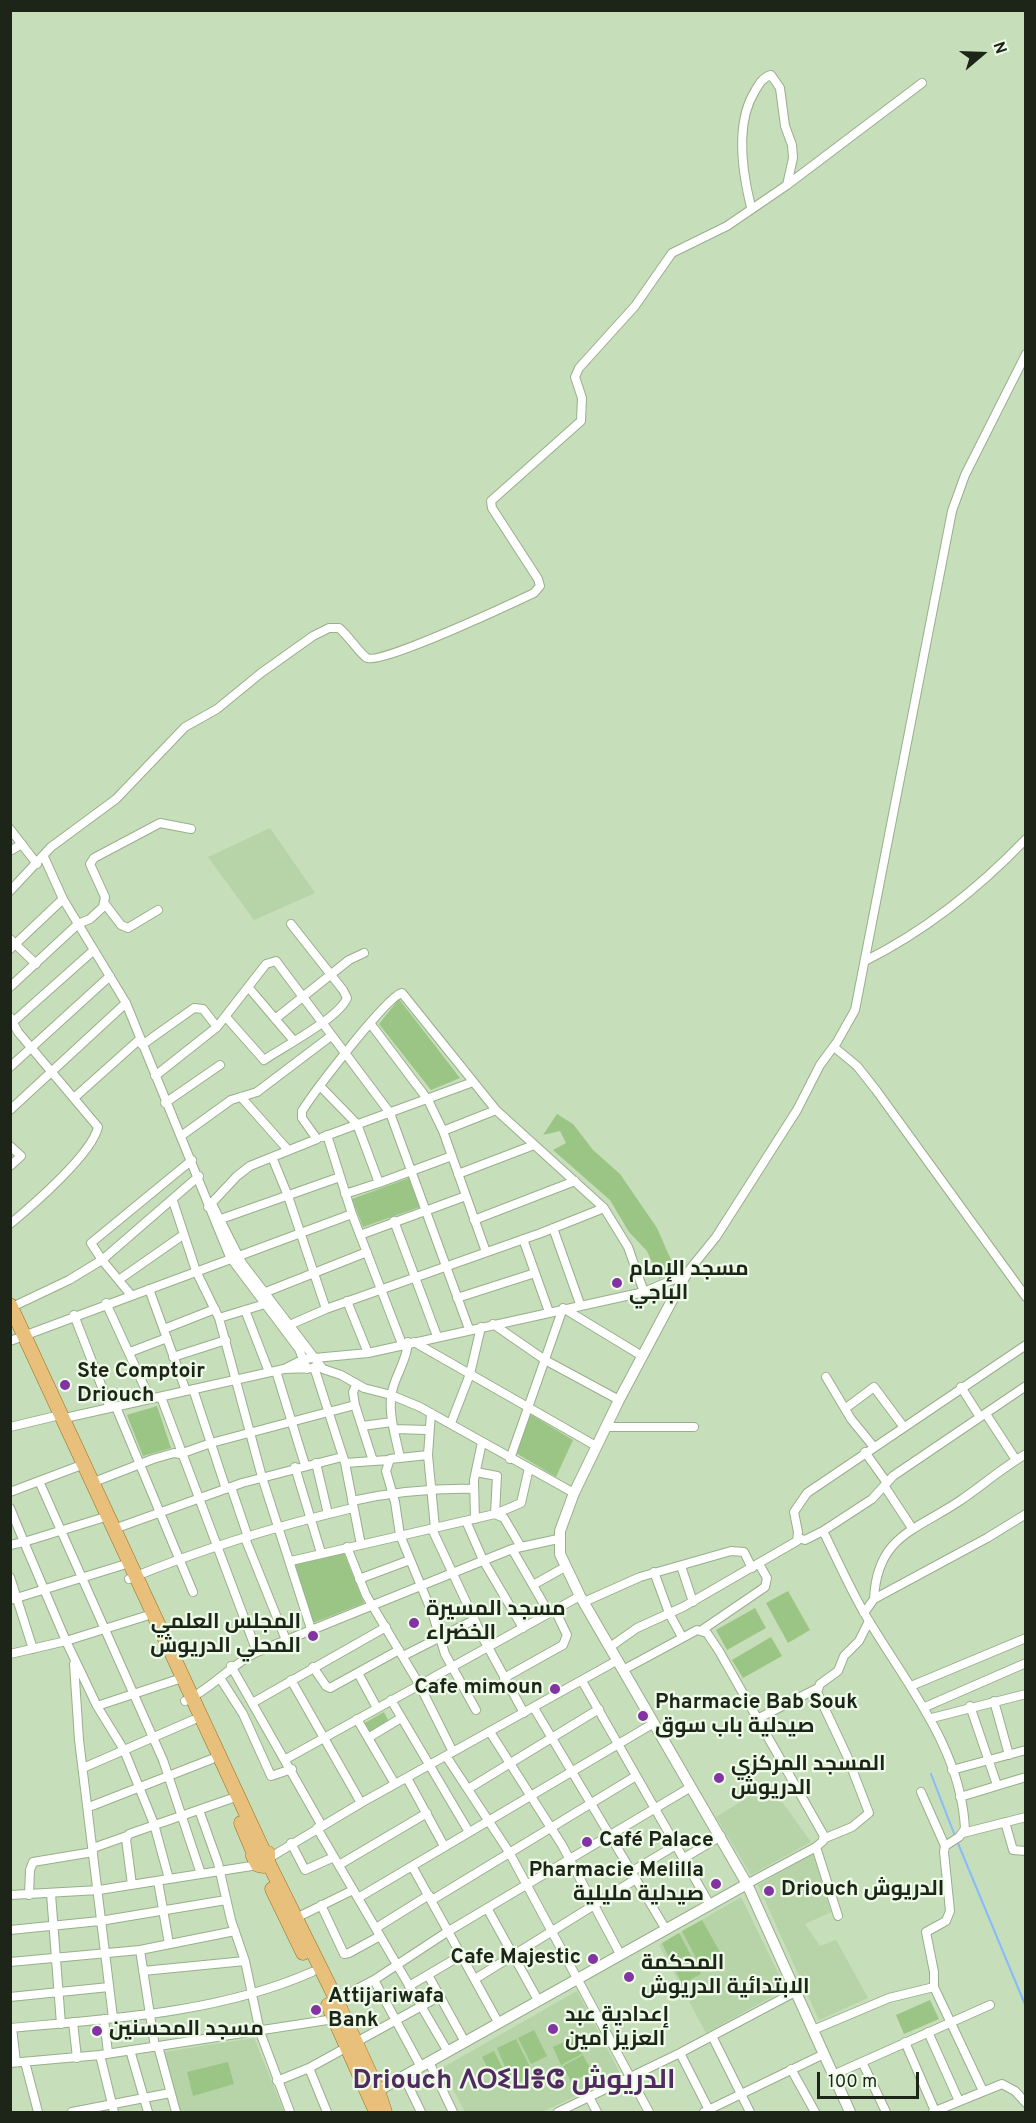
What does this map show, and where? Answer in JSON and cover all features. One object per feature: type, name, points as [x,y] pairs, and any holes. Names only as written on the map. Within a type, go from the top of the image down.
[{"type":"main road","points":[[11,1310],[18,1338],[94,1482],[146,1616],[176,1680],[188,1699],[193,1720],[385,2112]]},
{"type":"main road","points":[[61,1417],[79,1466],[123,1565],[132,1578],[261,1858]]},
{"type":"main road","points":[[292,1920],[312,1972],[332,2002],[334,2019],[351,2046]]},
{"type":"main road","points":[[374,2093],[376,2112]]},
{"type":"street","points":[[751,207],[744,172],[744,113],[758,86],[771,75],[780,88],[783,120],[792,145],[793,158],[787,185]]},
{"type":"street","points":[[10,891],[51,847],[116,799],[185,727],[217,709],[261,673],[324,630],[339,628],[364,656],[376,659],[443,633],[534,593],[540,586],[538,579],[492,508],[492,499],[582,421],[583,407],[576,372],[635,306],[666,260],[680,248],[726,226],[751,207],[787,185],[922,83]]},
{"type":"street","points":[[850,2112],[747,1884],[564,1567],[558,1539],[574,1493],[596,1446],[686,1274],[725,1223],[797,1110],[820,1065],[834,1047],[855,1010],[952,511],[965,474],[1026,354]]},
{"type":"street","points":[[159,910],[128,928],[121,925],[105,904],[91,868],[94,858],[160,823],[191,829]]},
{"type":"street","points":[[10,829],[22,844],[40,860],[126,1003],[165,1102],[233,1256],[265,1304],[286,1327],[313,1364],[343,1460],[361,1545]]},
{"type":"street","points":[[865,961],[906,939],[949,910],[984,882],[1026,839]]},
{"type":"street","points":[[10,851],[22,844]]},
{"type":"street","points":[[36,964],[12,944],[63,899]]},
{"type":"street","points":[[10,987],[78,924],[90,919],[105,904]]},
{"type":"street","points":[[226,1017],[264,1060],[340,1008],[347,998],[291,924]]},
{"type":"street","points":[[10,1224],[49,1190],[96,1135],[97,1123],[31,1048],[12,1020],[94,950]]},
{"type":"street","points":[[275,1018],[331,974],[364,953]]},
{"type":"street","points":[[155,1076],[217,1027],[266,964],[273,961],[278,964],[390,1113],[413,1170],[469,1329]]},
{"type":"street","points":[[10,1067],[110,976]]},
{"type":"street","points":[[249,988],[294,1041]]},
{"type":"street","points":[[317,1139],[302,1114],[320,1086],[370,1023],[390,1000],[402,993],[496,1110],[604,1208],[628,1247],[644,1292]]},
{"type":"street","points":[[10,1110],[126,1003]]},
{"type":"street","points":[[74,1098],[141,1042],[194,1008],[203,1009],[217,1027]]},
{"type":"street","points":[[370,1023],[428,1100],[452,1155],[486,1252]]},
{"type":"street","points":[[181,1136],[231,1100],[257,1092],[331,1036]]},
{"type":"street","points":[[834,1047],[857,1066],[876,1090],[1026,1297]]},
{"type":"street","points":[[165,1102],[220,1065]]},
{"type":"street","points":[[209,1203],[237,1176],[272,1157],[473,1082]]},
{"type":"street","points":[[320,1086],[357,1124],[379,1183]]},
{"type":"street","points":[[241,1097],[288,1150]]},
{"type":"street","points":[[442,1131],[496,1110]]},
{"type":"street","points":[[327,1136],[352,1214],[381,1290],[408,1343],[406,1358],[391,1395],[393,1426],[400,1458]]},
{"type":"street","points":[[458,1174],[534,1145]]},
{"type":"street","points":[[10,1146],[21,1156],[10,1166]]},
{"type":"street","points":[[345,1194],[452,1155]]},
{"type":"street","points":[[272,1157],[301,1232],[326,1309]]},
{"type":"street","points":[[131,1295],[91,1243],[192,1160]]},
{"type":"street","points":[[11,1310],[102,1260],[173,1201],[199,1176]]},
{"type":"street","points":[[221,1219],[340,1177]]},
{"type":"street","points":[[474,1220],[575,1182]]},
{"type":"street","points":[[360,1235],[466,1196]]},
{"type":"street","points":[[173,1201],[196,1271],[219,1318],[262,1477],[291,1561],[311,1629]]},
{"type":"street","points":[[209,1203],[221,1219],[233,1256],[266,1292],[304,1359],[356,1385],[391,1395],[431,1413],[574,1493]]},
{"type":"street","points":[[286,1327],[347,1301],[604,1208]]},
{"type":"street","points":[[18,1338],[106,1303],[352,1214]]},
{"type":"street","points":[[394,1221],[437,1336]]},
{"type":"street","points":[[553,1228],[580,1304]]},
{"type":"street","points":[[120,1280],[183,1235]]},
{"type":"street","points":[[523,1239],[549,1312]]},
{"type":"street","points":[[266,1292],[367,1252]]},
{"type":"street","points":[[458,1298],[535,1273]]},
{"type":"street","points":[[10,1427],[313,1364],[330,1356],[368,1353],[580,1304],[644,1292],[686,1274]]},
{"type":"street","points":[[149,1289],[286,1640]]},
{"type":"street","points":[[347,1301],[368,1353]]},
{"type":"street","points":[[106,1303],[150,1399]]},
{"type":"street","points":[[219,1318],[265,1304]]},
{"type":"street","points":[[130,1352],[214,1308]]},
{"type":"street","points":[[563,1308],[642,1356]]},
{"type":"street","points":[[510,1459],[563,1308]]},
{"type":"street","points":[[245,1310],[276,1371],[305,1465]]},
{"type":"street","points":[[74,1315],[161,1512],[193,1592]]},
{"type":"street","points":[[493,1324],[545,1360],[619,1400]]},
{"type":"street","points":[[451,1423],[470,1374],[481,1327]]},
{"type":"street","points":[[174,1357],[226,1340]]},
{"type":"street","points":[[408,1343],[470,1374],[596,1446]]},
{"type":"street","points":[[798,1538],[794,1512],[796,1505],[817,1485],[1026,1345]]},
{"type":"street","points":[[276,1371],[304,1359]]},
{"type":"street","points":[[826,1377],[851,1419],[873,1446]]},
{"type":"street","points":[[356,1385],[353,1392],[355,1405],[373,1461]]},
{"type":"street","points":[[610,1647],[637,1628],[693,1602],[756,1566],[798,1538],[805,1540],[823,1531],[872,1499],[886,1485],[1026,1386]]},
{"type":"street","points":[[846,1408],[874,1387],[903,1426]]},
{"type":"street","points":[[961,1387],[1016,1460]]},
{"type":"street","points":[[160,1397],[257,1652]]},
{"type":"street","points":[[94,1482],[174,1453],[180,1454],[211,1443],[328,1414],[355,1405]]},
{"type":"street","points":[[431,1413],[428,1455],[433,1528],[474,1620],[524,1713]]},
{"type":"street","points":[[362,1426],[393,1426],[428,1430]]},
{"type":"street","points":[[607,1427],[694,1427]]},
{"type":"street","points":[[482,1442],[471,1520],[483,1560],[523,1628]]},
{"type":"street","points":[[865,1452],[912,1528]]},
{"type":"street","points":[[874,1599],[875,1586],[887,1553],[912,1528],[950,1507],[1026,1454]]},
{"type":"street","points":[[114,1529],[228,1488],[295,1467],[343,1460],[373,1461],[428,1455]]},
{"type":"street","points":[[388,1460],[387,1478],[393,1492],[400,1535],[422,1586],[451,1667],[476,1710]]},
{"type":"street","points":[[316,1463],[328,1514]]},
{"type":"street","points":[[10,1492],[79,1466]]},
{"type":"street","points":[[295,1467],[321,1553]]},
{"type":"street","points":[[291,1561],[495,1514],[522,1503],[529,1468]]},
{"type":"street","points":[[476,1472],[496,1476],[495,1514]]},
{"type":"street","points":[[39,1481],[80,1578],[154,1738],[201,1874]]},
{"type":"street","points":[[132,1578],[216,1547],[393,1492],[430,1488],[474,1489]]},
{"type":"street","points":[[10,1508],[42,1589],[66,1641],[97,1706],[124,1750],[153,1824],[169,1880]]},
{"type":"street","points":[[495,1514],[504,1518],[533,1585],[567,1635],[562,1645],[504,1678]]},
{"type":"street","points":[[864,1612],[874,1599],[995,1534],[1026,1514]]},
{"type":"street","points":[[10,1545],[102,1518]]},
{"type":"street","points":[[823,1531],[869,1621],[932,1718],[960,1797],[965,1824],[963,1833]]},
{"type":"street","points":[[188,1699],[220,1678],[231,1666],[257,1652],[454,1574],[483,1560],[517,1548],[558,1539]]},
{"type":"street","points":[[347,1548],[359,1580],[372,1605],[419,1684],[449,1754],[468,1789],[509,1852],[649,2112]]},
{"type":"street","points":[[10,1895],[99,1890],[169,1880],[240,1866],[261,1858],[582,1681],[702,1630],[765,1587],[767,1578],[742,1550],[654,1572],[616,1585],[552,1612],[286,1759]]},
{"type":"street","points":[[359,1580],[410,1560]]},
{"type":"street","points":[[14,1599],[123,1565]]},
{"type":"street","points":[[681,1566],[693,1602]]},
{"type":"street","points":[[533,1585],[564,1567]]},
{"type":"street","points":[[654,1572],[669,1613],[682,1637]]},
{"type":"street","points":[[10,1577],[14,1599],[33,1649]]},
{"type":"street","points":[[10,1654],[66,1641],[146,1616]]},
{"type":"street","points":[[313,1667],[328,1688],[474,1620]]},
{"type":"street","points":[[758,1719],[818,1688],[838,1671],[844,1656],[859,1641],[869,1621]]},
{"type":"street","points":[[254,1702],[386,1627]]},
{"type":"street","points":[[702,1630],[712,1639],[822,1830],[823,1839]]},
{"type":"street","points":[[911,1686],[1026,1638]]},
{"type":"street","points":[[74,1657],[83,1768],[109,1987],[104,2054],[113,2109]]},
{"type":"street","points":[[925,1707],[1026,1663]]},
{"type":"street","points":[[231,1666],[292,1769],[355,1894],[448,2052]]},
{"type":"street","points":[[358,1673],[377,1708]]},
{"type":"street","points":[[220,1678],[243,1714],[271,1776],[292,1769]]},
{"type":"street","points":[[97,1706],[176,1680]]},
{"type":"street","points":[[291,1680],[361,1803]]},
{"type":"street","points":[[582,1681],[710,1905]]},
{"type":"street","points":[[374,2093],[620,1954],[816,1847],[823,1839],[852,1827],[869,1813],[847,1756],[818,1697],[818,1688]]},
{"type":"street","points":[[932,1718],[970,1706],[1026,1694]]},
{"type":"street","points":[[391,1700],[469,1832]]},
{"type":"street","points":[[994,1701],[1009,1755]]},
{"type":"street","points":[[970,1706],[997,1785]]},
{"type":"street","points":[[534,1708],[665,1929]]},
{"type":"street","points":[[468,1789],[599,1709]]},
{"type":"street","points":[[368,1738],[401,1718]]},
{"type":"street","points":[[357,1719],[395,1784]]},
{"type":"street","points":[[83,1768],[193,1720]]},
{"type":"street","points":[[292,1920],[321,1905],[355,1894],[412,1866],[654,1723]]},
{"type":"street","points":[[490,1732],[570,1860],[620,1954]]},
{"type":"street","points":[[952,1770],[1026,1750]]},
{"type":"street","points":[[88,1807],[212,1759]]},
{"type":"street","points":[[321,1905],[344,1954],[430,1897],[636,1776]]},
{"type":"street","points":[[960,1797],[1026,1777]]},
{"type":"street","points":[[407,1778],[444,1846]]},
{"type":"street","points":[[332,2002],[374,1980],[447,1932],[691,1787]]},
{"type":"street","points":[[921,1792],[945,1846],[944,1858],[950,1911],[946,1921],[926,1932],[934,1972],[934,1987],[982,2091]]},
{"type":"street","points":[[29,1895],[30,1870],[33,1862],[93,1850],[153,1824],[230,1799]]},
{"type":"street","points":[[199,1810],[245,1961],[260,2032],[290,2112]]},
{"type":"street","points":[[287,1845],[305,1870],[337,1861],[427,1813]]},
{"type":"street","points":[[945,1846],[963,1833],[1026,1817]]},
{"type":"street","points":[[1005,1822],[1014,1850],[1026,1851]]},
{"type":"street","points":[[127,1836],[132,1885]]},
{"type":"street","points":[[684,1858],[721,1836]]},
{"type":"street","points":[[475,1979],[593,1906],[676,1845]]},
{"type":"street","points":[[816,1847],[838,1916]]},
{"type":"street","points":[[412,1866],[498,2022]]},
{"type":"street","points":[[158,1881],[169,1944]]},
{"type":"street","points":[[51,1894],[61,2024]]},
{"type":"street","points":[[10,1930],[100,1922],[226,1900]]},
{"type":"street","points":[[487,1908],[538,2000]]},
{"type":"street","points":[[10,1962],[140,1950],[235,1931]]},
{"type":"street","points":[[140,1950],[156,2046],[176,2112]]},
{"type":"street","points":[[409,1986],[460,1956]]},
{"type":"street","points":[[143,1971],[245,1961]]},
{"type":"street","points":[[38,2112],[17,2062],[11,2028],[108,2019],[251,1995],[312,1972]]},
{"type":"street","points":[[428,1975],[465,2042]]},
{"type":"street","points":[[374,1980],[453,2112]]},
{"type":"street","points":[[10,1997],[109,1987]]},
{"type":"street","points":[[813,2030],[889,1998],[934,1987]]},
{"type":"street","points":[[558,2112],[680,2053],[795,1992]]},
{"type":"street","points":[[277,2081],[309,2068],[440,1996]]},
{"type":"street","points":[[833,2075],[990,2005]]},
{"type":"street","points":[[17,2062],[77,2058],[334,2019]]},
{"type":"street","points":[[73,2022],[77,2058]]},
{"type":"street","points":[[928,2031],[959,2101]]},
{"type":"street","points":[[712,2036],[750,2112]]},
{"type":"street","points":[[905,2042],[934,2112],[1002,2084],[1015,2091],[1026,2103]]},
{"type":"street","points":[[130,2050],[148,2112]]},
{"type":"street","points":[[680,2053],[707,2111],[824,2054]]},
{"type":"street","points":[[862,2062],[886,2112]]},
{"type":"street","points":[[309,2068],[327,2112]]},
{"type":"street","points":[[791,2069],[815,2112]]},
{"type":"street","points":[[404,2077],[421,2112]]},
{"type":"street","points":[[72,2112],[113,2109],[170,2093]]},
{"type":"street","points":[[589,2097],[597,2112]]},
{"type":"shaded area","points":[[270,828],[315,893],[254,920],[208,857]]},
{"type":"shaded area","points":[[399,999],[460,1078],[431,1090],[379,1024]]},
{"type":"shaded area","points":[[557,1114],[573,1124],[593,1150],[620,1174],[657,1228],[675,1269],[659,1279],[647,1251],[629,1232],[610,1200],[553,1150],[566,1143],[560,1131],[543,1135]]},
{"type":"shaded area","points":[[409,1178],[420,1207],[363,1227],[352,1199]]},
{"type":"shaded area","points":[[157,1406],[171,1448],[143,1456],[127,1415]]},
{"type":"shaded area","points":[[530,1414],[573,1440],[556,1477],[516,1453]]},
{"type":"shaded area","points":[[343,1551],[364,1603],[313,1623],[295,1564]]},
{"type":"shaded area","points":[[788,1591],[810,1630],[788,1643],[766,1603]]},
{"type":"shaded area","points":[[755,1608],[766,1628],[727,1650],[716,1630]]},
{"type":"shaded area","points":[[771,1637],[782,1656],[743,1678],[732,1660]]},
{"type":"shaded area","points":[[384,1712],[389,1722],[369,1734],[363,1724]]},
{"type":"shaded area","points":[[769,1784],[811,1842],[751,1875],[716,1817]]},
{"type":"shaded area","points":[[813,1854],[831,1912],[805,1924],[820,1946],[836,1940],[868,1998],[819,2020],[758,1885]]},
{"type":"shaded area","points":[[741,1897],[786,1989],[706,2033],[659,1945]]},
{"type":"shaded area","points":[[702,1920],[725,1961],[707,1970],[699,1964],[682,1931]]},
{"type":"shaded area","points":[[679,1933],[701,1974],[682,1984],[662,1943]]},
{"type":"shaded area","name":"إعدادية عبد العزيز أمين","points":[[577,1991],[621,2075],[542,2112],[465,2112],[442,2068]]},
{"type":"shaded area","points":[[930,2000],[939,2019],[904,2034],[896,2015]]},
{"type":"shaded area","points":[[534,2030],[547,2056],[531,2064],[518,2038]]},
{"type":"shaded area","points":[[574,2037],[582,2054],[561,2065],[553,2047]]},
{"type":"shaded area","points":[[254,2038],[284,2112],[180,2112],[163,2052]]},
{"type":"shaded area","points":[[516,2039],[534,2075],[513,2085],[497,2048]]},
{"type":"shaded area","points":[[494,2051],[504,2071],[492,2076],[482,2057]]},
{"type":"shaded area","points":[[583,2055],[592,2072],[571,2082],[563,2066]]},
{"type":"shaded area","points":[[228,2062],[234,2084],[193,2096],[187,2072]]},
{"type":"waterway","points":[[931,1774],[955,1836]]},
{"type":"waterway","points":[[957,1841],[1026,2007]]},
{"type":"place","name":"مسجد الإمام الباجي","points":[[617,1283]]},
{"type":"place","name":"Ste Comptoir Driouch","points":[[65,1385]]},
{"type":"place","name":"مسجد المسيرة الخضراء","points":[[414,1623]]},
{"type":"place","name":"المجلس العلمي المحلي الدريوش","points":[[313,1636]]},
{"type":"place","name":"Cafe mimoun","points":[[555,1689]]},
{"type":"place","name":"Pharmacie Bab Souk صيدلية باب سوق","points":[[643,1716]]},
{"type":"place","name":"المسجد المركزي الدريوش","points":[[719,1778]]},
{"type":"place","name":"Café Palace","points":[[587,1842]]},
{"type":"place","name":"Pharmacie Melilla صيدلية مليلية","points":[[716,1884]]},
{"type":"place","name":"Driouch الدريوش","points":[[769,1891]]},
{"type":"place","name":"Cafe Majestic","points":[[593,1959]]},
{"type":"place","name":"المحكمة الابتدائية الدريوش","points":[[629,1977]]},
{"type":"place","name":"Attijariwafa Bank","points":[[316,2010]]},
{"type":"place","name":"إعدادية عبد العزيز أمين","points":[[553,2029]]},
{"type":"place","name":"مسجد المحسنين","points":[[97,2031]]},
{"type":"district","name":"Driouch ⴷⵔⵉⵡⴻⵛ الدريوش","points":[[514,2083]]}]
